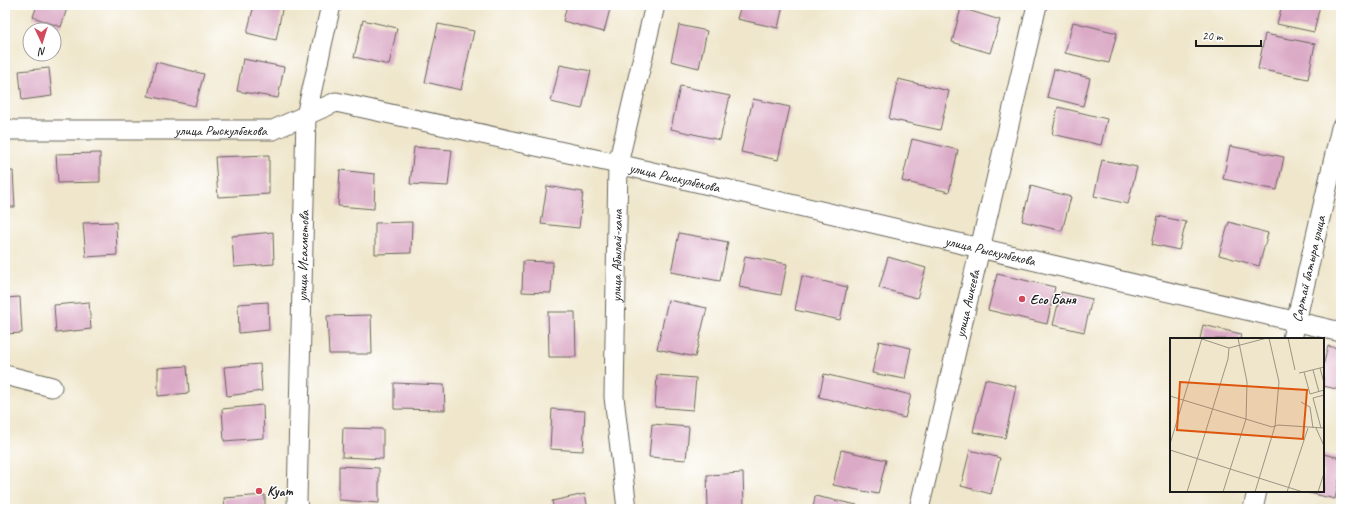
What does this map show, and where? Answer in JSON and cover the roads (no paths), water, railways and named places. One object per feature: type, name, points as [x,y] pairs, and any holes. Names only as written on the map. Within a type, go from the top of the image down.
[{"type":"street","name":"улица Исахметова","points":[[298,509],[306,116],[330,5]]},
{"type":"street","name":"улица Абылай-хана","points":[[627,509],[614,397],[618,164],[655,5]]},
{"type":"street","name":"улица Ашкеева","points":[[919,509],[1037,5]]},
{"type":"street","name":"улица Рыскулбекова","points":[[5,128],[12,130],[273,130],[336,102],[618,164],[980,248],[1294,330],[1341,332]]},
{"type":"street","name":"Сартай батыра улица","points":[[1294,330],[1341,128]]},
{"type":"street","points":[[5,375],[52,387]]},
{"type":"street","points":[[1253,509],[1257,492]]},
{"type":"place","name":"Eco Баня","points":[[1022,299]]},
{"type":"place","name":"Куат","points":[[259,491]]}]
